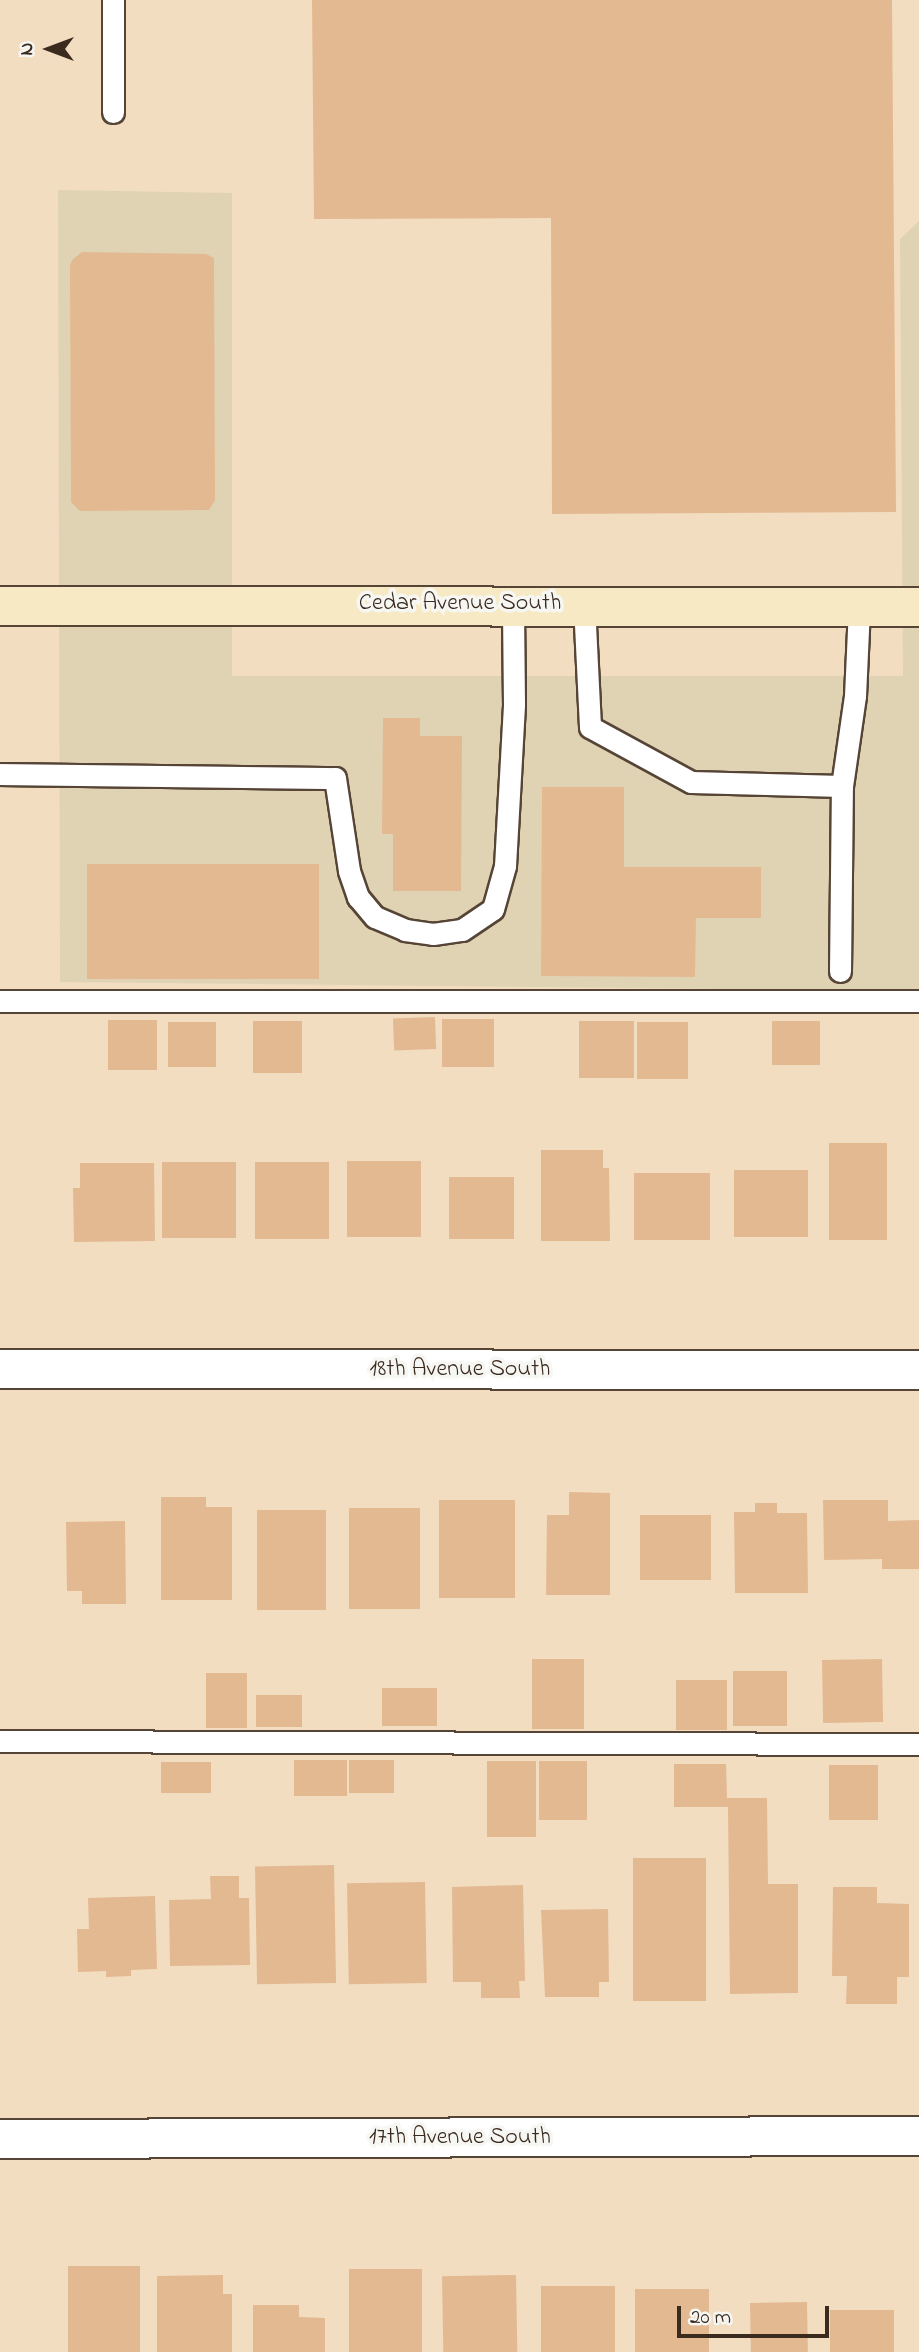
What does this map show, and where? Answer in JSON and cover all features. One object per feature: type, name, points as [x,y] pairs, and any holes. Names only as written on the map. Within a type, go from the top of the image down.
[{"type":"main road","name":"Cedar Avenue South","points":[[0,606],[584,604],[919,607]]},
{"type":"street","name":"18th Avenue South","points":[[0,1369],[919,1370]]},
{"type":"street","name":"17th Avenue South","points":[[0,2139],[919,2136]]},
{"type":"lane","points":[[113,0],[113,112]]},
{"type":"lane","points":[[584,604],[590,727],[691,782],[842,786]]},
{"type":"lane","points":[[0,774],[335,778],[349,871],[358,897],[375,917],[405,930],[433,934],[462,930],[493,909],[505,866],[513,695],[513,605]]},
{"type":"lane","points":[[840,971],[842,786],[855,696],[859,607]]},
{"type":"lane","points":[[0,1001],[919,1001]]},
{"type":"lane","points":[[0,1741],[919,1744]]},
{"type":"shaded area","points":[[58,190],[232,193],[232,676],[903,676],[900,239],[919,221],[919,991],[60,982]]},
{"type":"building","points":[[312,0],[892,0],[896,512],[552,514],[551,218],[314,219]]},
{"type":"building","points":[[82,252],[206,254],[214,258],[215,500],[209,510],[80,511],[71,502],[70,266],[72,260]]},
{"type":"building","points":[[383,718],[420,718],[420,736],[462,736],[461,891],[393,891],[393,834],[382,834]]},
{"type":"building","points":[[542,787],[624,787],[624,867],[761,867],[761,918],[696,918],[695,977],[541,976]]},
{"type":"building","points":[[87,864],[319,864],[319,979],[87,979]]},
{"type":"building","points":[[435,1017],[436,1049],[394,1050],[393,1018]]},
{"type":"building","points":[[442,1019],[494,1019],[494,1067],[442,1067]]},
{"type":"building","points":[[108,1020],[157,1020],[157,1070],[108,1070]]},
{"type":"building","points":[[253,1021],[302,1021],[302,1073],[253,1073]]},
{"type":"building","points":[[579,1021],[634,1021],[634,1078],[579,1078]]},
{"type":"building","points":[[772,1021],[820,1021],[820,1065],[772,1065]]},
{"type":"building","points":[[168,1022],[216,1022],[216,1067],[168,1067]]},
{"type":"building","points":[[637,1022],[688,1022],[688,1079],[637,1079]]},
{"type":"building","points":[[829,1143],[887,1143],[887,1240],[829,1240]]},
{"type":"building","points":[[541,1150],[603,1150],[603,1168],[609,1168],[610,1241],[541,1241]]},
{"type":"building","points":[[347,1161],[421,1161],[421,1237],[347,1237]]},
{"type":"building","points":[[162,1162],[236,1162],[236,1238],[162,1238]]},
{"type":"building","points":[[255,1162],[329,1162],[329,1239],[255,1239]]},
{"type":"building","points":[[80,1163],[154,1163],[155,1241],[74,1242],[73,1188],[80,1188]]},
{"type":"building","points":[[734,1170],[808,1170],[808,1237],[734,1237]]},
{"type":"building","points":[[634,1173],[710,1173],[710,1240],[634,1240]]},
{"type":"building","points":[[449,1177],[514,1177],[514,1239],[449,1239]]},
{"type":"building","points":[[569,1492],[610,1493],[610,1595],[546,1595],[547,1515],[569,1515]]},
{"type":"building","points":[[161,1497],[206,1497],[206,1507],[232,1507],[232,1600],[161,1600]]},
{"type":"building","points":[[439,1500],[515,1500],[515,1598],[439,1598]]},
{"type":"building","points":[[823,1500],[888,1500],[888,1521],[919,1520],[919,1569],[882,1569],[882,1559],[824,1560]]},
{"type":"building","points":[[755,1503],[777,1503],[777,1513],[807,1513],[808,1593],[735,1593],[734,1512],[755,1512]]},
{"type":"building","points":[[349,1508],[420,1508],[420,1609],[349,1609]]},
{"type":"building","points":[[257,1510],[326,1510],[326,1610],[257,1610]]},
{"type":"building","points":[[640,1515],[711,1515],[711,1580],[640,1580]]},
{"type":"building","points":[[125,1521],[126,1604],[82,1604],[82,1591],[67,1591],[66,1522]]},
{"type":"building","points":[[532,1659],[584,1659],[584,1729],[532,1729]]},
{"type":"building","points":[[882,1659],[883,1722],[823,1723],[822,1660]]},
{"type":"building","points":[[733,1671],[787,1671],[787,1726],[733,1726]]},
{"type":"building","points":[[206,1673],[247,1673],[247,1728],[206,1728]]},
{"type":"building","points":[[676,1680],[727,1680],[727,1730],[676,1730]]},
{"type":"building","points":[[382,1688],[437,1688],[437,1726],[382,1726]]},
{"type":"building","points":[[256,1695],[302,1695],[302,1727],[256,1727]]},
{"type":"building","points":[[294,1760],[347,1760],[347,1796],[294,1796]]},
{"type":"building","points":[[349,1760],[394,1760],[394,1793],[349,1793]]},
{"type":"building","points":[[487,1761],[536,1761],[536,1837],[487,1837]]},
{"type":"building","points":[[539,1761],[587,1761],[587,1820],[539,1820]]},
{"type":"building","points":[[161,1762],[211,1762],[211,1793],[161,1793]]},
{"type":"building","points":[[674,1764],[726,1764],[727,1798],[767,1798],[768,1884],[798,1884],[798,1993],[730,1994],[728,1807],[674,1807]]},
{"type":"building","points":[[829,1765],[878,1765],[878,1820],[829,1820]]},
{"type":"building","points":[[633,1858],[706,1858],[706,2001],[633,2001]]},
{"type":"building","points":[[334,1865],[336,1983],[257,1984],[255,1866]]},
{"type":"building","points":[[210,1876],[239,1876],[239,1898],[249,1898],[250,1965],[170,1966],[169,1900],[211,1899]]},
{"type":"building","points":[[425,1882],[427,1983],[349,1984],[347,1883]]},
{"type":"building","points":[[523,1885],[525,1981],[519,1981],[520,1998],[481,1998],[481,1982],[453,1982],[452,1887]]},
{"type":"building","points":[[833,1887],[877,1887],[877,1903],[909,1904],[909,1977],[897,1977],[897,2004],[846,2004],[847,1976],[832,1976]]},
{"type":"building","points":[[155,1896],[157,1969],[131,1970],[131,1976],[106,1977],[106,1971],[78,1972],[77,1929],[89,1929],[88,1898]]},
{"type":"building","points":[[608,1909],[609,1982],[599,1982],[599,1997],[545,1997],[541,1910]]},
{"type":"building","points":[[68,2266],[140,2266],[140,2352],[68,2352]]},
{"type":"building","points":[[349,2269],[422,2269],[422,2352],[349,2352]]},
{"type":"building","points":[[223,2275],[223,2294],[232,2294],[232,2352],[157,2352],[157,2276]]},
{"type":"building","points":[[516,2275],[517,2352],[443,2352],[442,2276]]},
{"type":"building","points":[[541,2286],[615,2286],[615,2352],[541,2352]]},
{"type":"building","points":[[635,2289],[709,2289],[709,2352],[635,2352]]},
{"type":"building","points":[[807,2302],[808,2352],[751,2352],[750,2303]]},
{"type":"building","points":[[253,2305],[299,2305],[299,2317],[325,2318],[325,2352],[253,2352]]},
{"type":"building","points":[[830,2310],[894,2310],[894,2352],[830,2352]]}]
